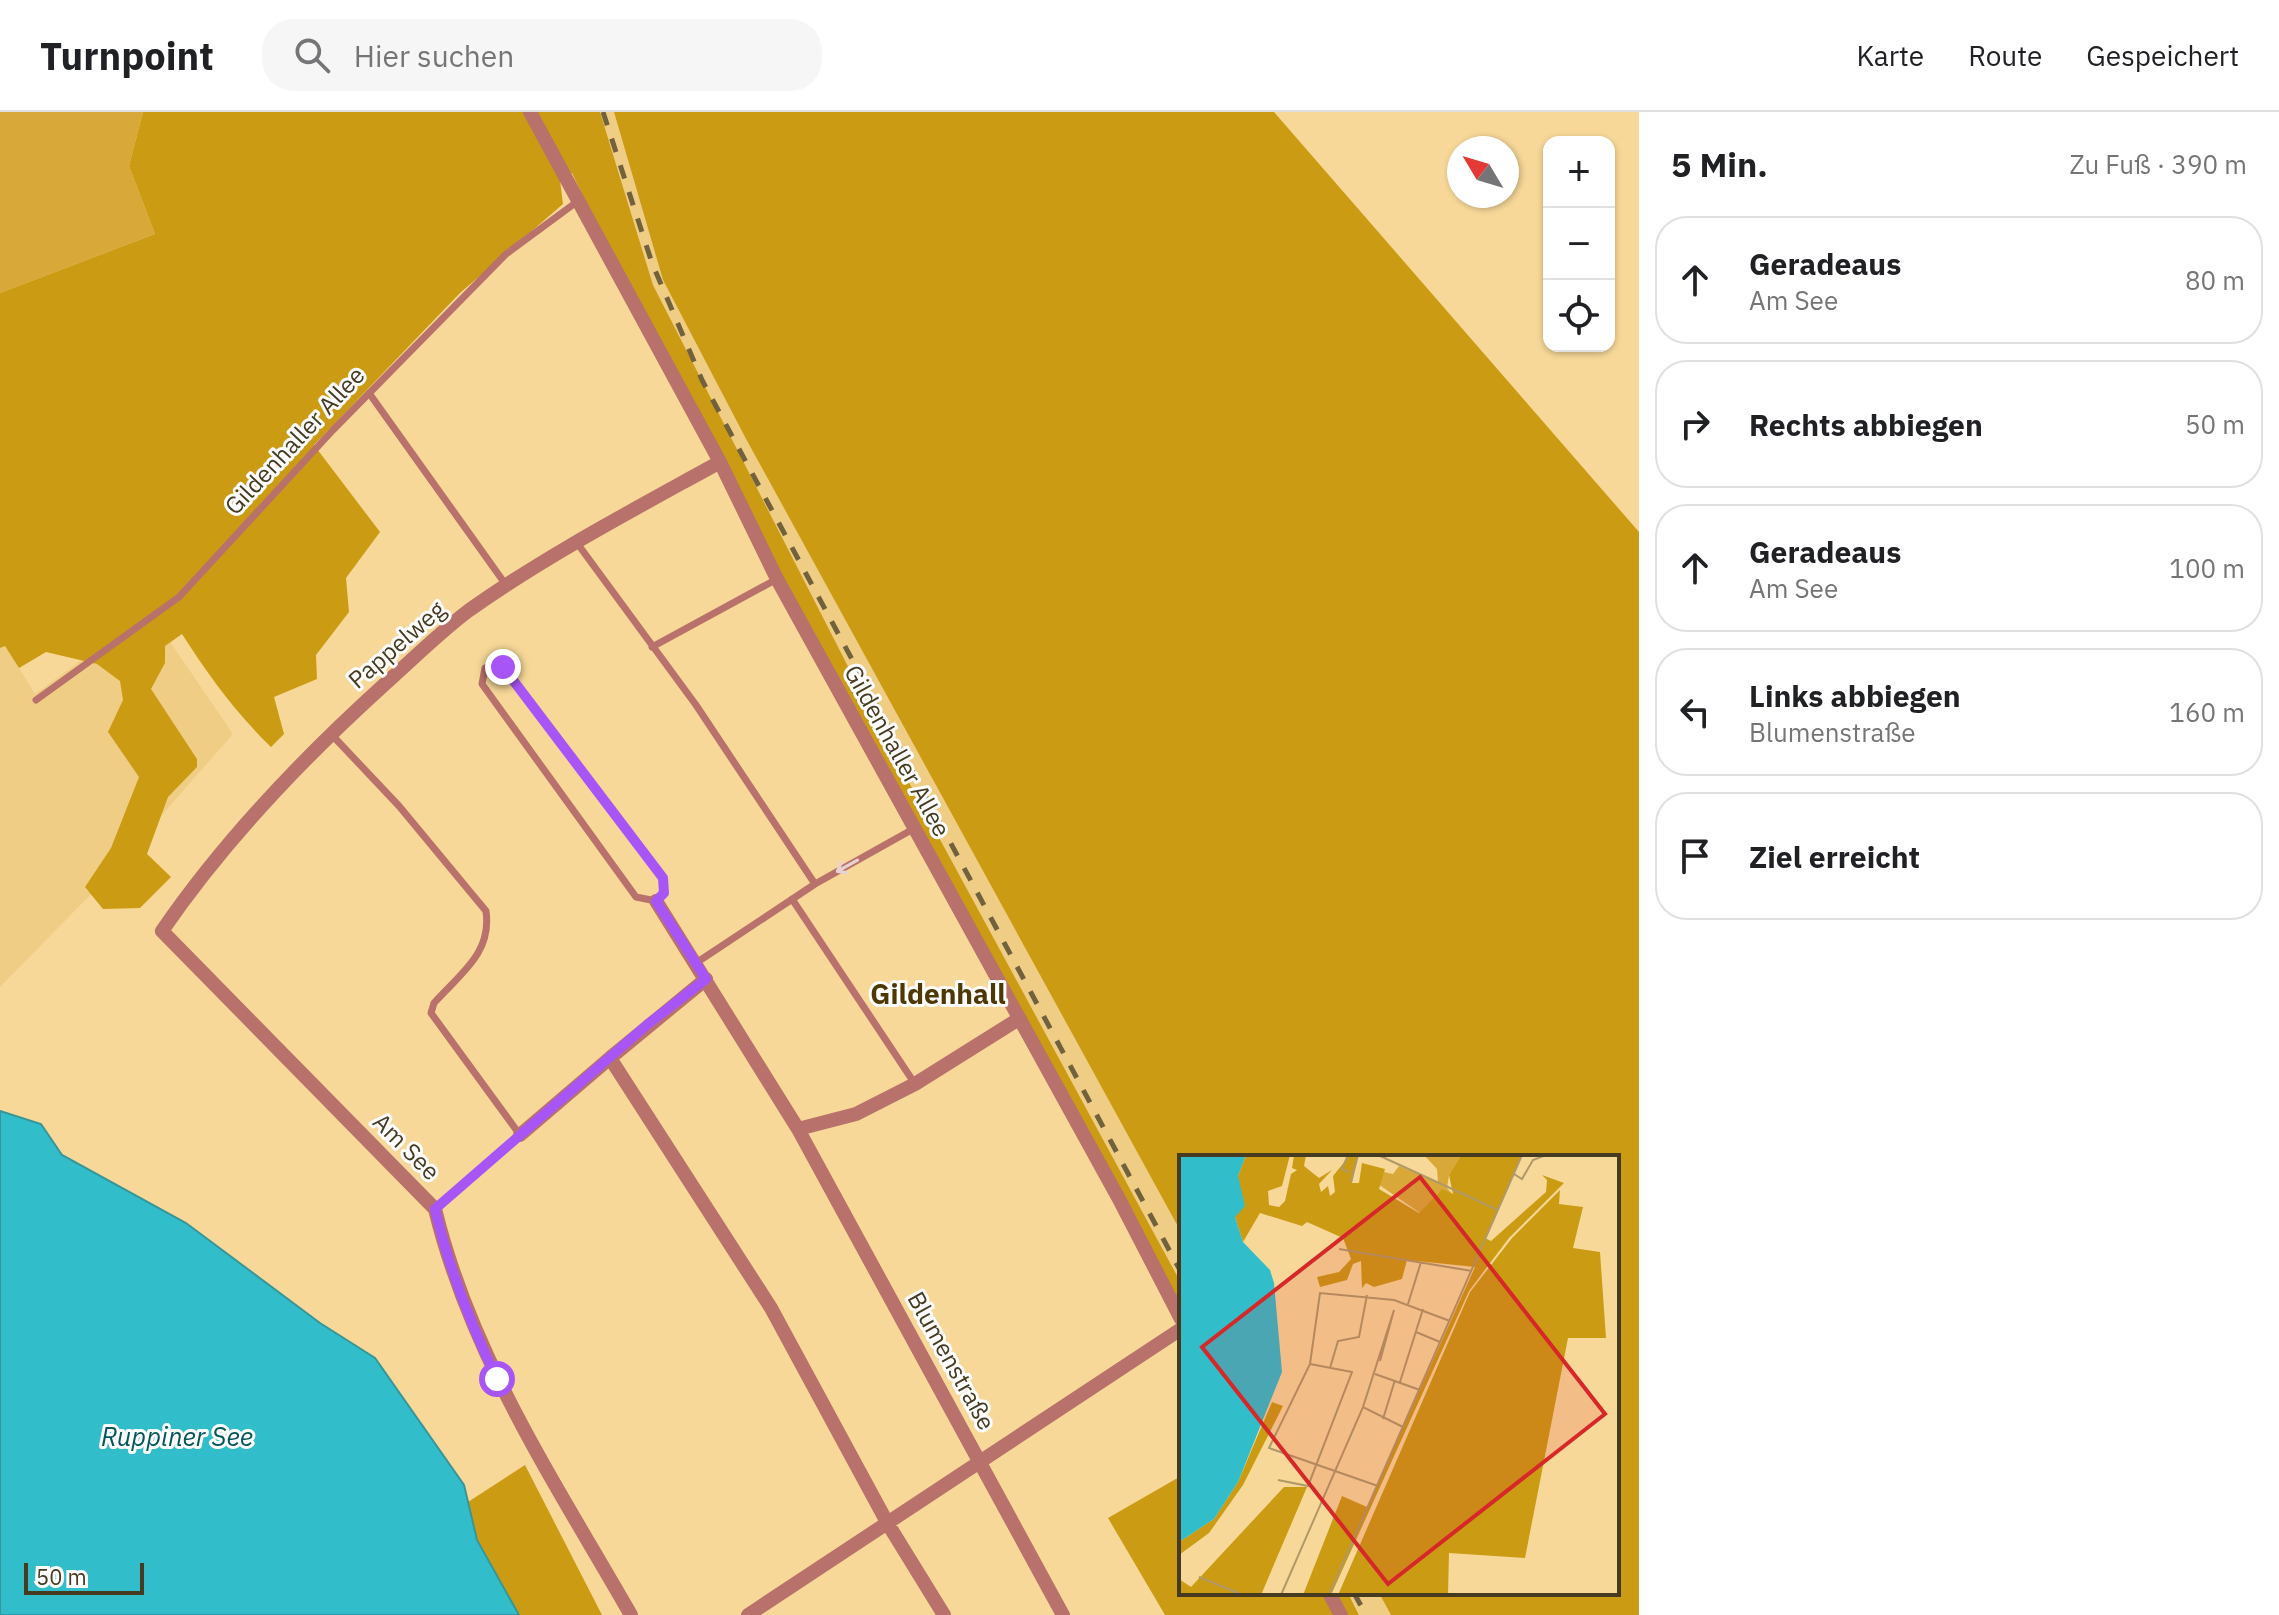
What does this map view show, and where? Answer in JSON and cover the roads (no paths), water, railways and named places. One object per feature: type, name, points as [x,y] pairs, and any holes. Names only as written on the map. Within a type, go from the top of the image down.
[{"type":"street","name":"Gildenhaller Allee","points":[[530,112],[720,462],[777,579],[1017,1020],[1119,1199],[1179,1315]]},
{"type":"street","name":"Pappelweg","points":[[162,931],[220,851],[330,733],[440,634],[577,543],[720,462]]},
{"type":"street","name":"Blumenstraße","points":[[656,901],[798,1129],[1063,1615]]},
{"type":"street","name":"Am See","points":[[162,931],[435,1209],[447,1257],[472,1327],[524,1428],[631,1615]]},
{"type":"street","points":[[520,1135],[706,979]]},
{"type":"street","points":[[798,1129],[856,1114],[915,1084],[1017,1020]]},
{"type":"street","points":[[610,1058],[771,1308],[888,1524],[944,1615]]},
{"type":"street","points":[[748,1615],[1179,1330]]},
{"type":"street","points":[[1330,1595],[1341,1615]]},
{"type":"lane","name":"Gildenhaller Allee","points":[[36,700],[179,597],[369,393],[506,254],[578,201]]},
{"type":"lane","points":[[369,393],[507,587]]},
{"type":"lane","points":[[577,543],[731,755],[815,884]]},
{"type":"lane","points":[[652,647],[777,579]]},
{"type":"lane","name":"Blumenstraße","points":[[503,667],[663,878],[664,893],[656,901],[636,897],[627,885],[482,684],[485,668],[503,667]]},
{"type":"lane","points":[[330,733],[399,806],[486,911],[489,932],[480,952],[434,1003],[431,1013],[520,1135],[435,1209]]},
{"type":"lane","points":[[696,963],[815,884],[915,828]]},
{"type":"lane","points":[[792,899],[915,1084]]},
{"type":"water","name":"Ruppiner See","points":[[0,1111],[41,1124],[62,1155],[186,1223],[320,1323],[375,1358],[464,1485],[477,1540],[519,1615],[0,1615]]},
{"type":"railway","points":[[603,112],[652,263],[702,380],[1179,1268]]},
{"type":"railway","points":[[1355,1595],[1366,1615]]},
{"type":"district","name":"Gildenhall","points":[[938,994]]}]
